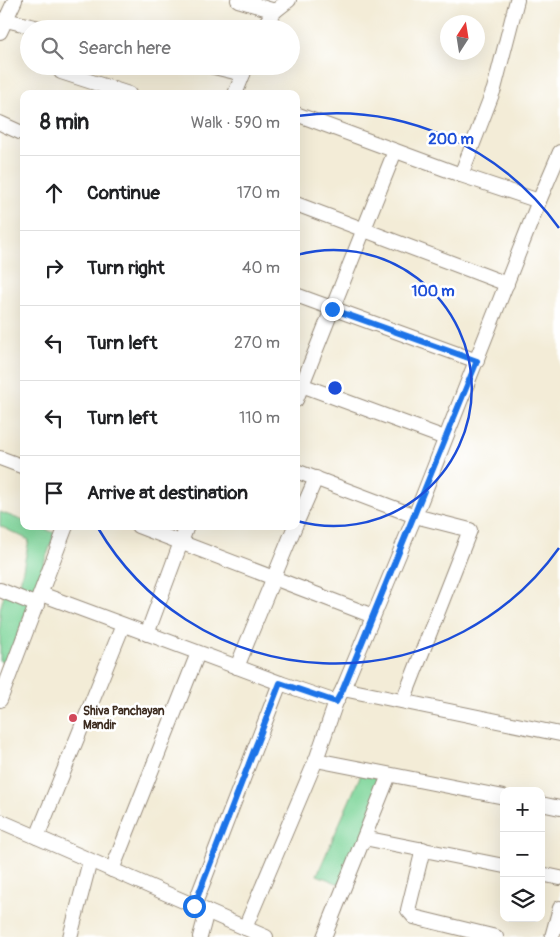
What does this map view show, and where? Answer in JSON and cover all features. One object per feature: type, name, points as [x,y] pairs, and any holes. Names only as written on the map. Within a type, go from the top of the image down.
[{"type":"street","points":[[15,0],[3,26],[20,27]]},
{"type":"street","points":[[238,0],[275,11]]},
{"type":"street","points":[[268,20],[275,11],[289,0]]},
{"type":"street","points":[[461,175],[494,89],[516,0]]},
{"type":"street","points":[[70,75],[117,90]]},
{"type":"street","points":[[239,90],[243,75]]},
{"type":"street","points":[[300,115],[461,175],[539,201]]},
{"type":"street","points":[[0,123],[20,132]]},
{"type":"street","points":[[300,382],[332,309],[395,150]]},
{"type":"street","points":[[244,928],[316,760],[336,702],[415,516],[560,152]]},
{"type":"street","points":[[300,206],[507,284]]},
{"type":"street","points":[[300,297],[477,361]]},
{"type":"street","points":[[300,384],[445,438]]},
{"type":"street","points":[[0,458],[20,466]]},
{"type":"street","points":[[300,472],[415,516],[470,530],[403,701]]},
{"type":"street","points":[[300,516],[316,478]]},
{"type":"street","points":[[0,700],[65,530]]},
{"type":"street","points":[[148,530],[374,616]]},
{"type":"street","points":[[147,634],[185,530]]},
{"type":"street","points":[[237,667],[294,530]]},
{"type":"street","points":[[0,590],[39,599],[123,625],[336,702]]},
{"type":"street","points":[[37,837],[123,625]]},
{"type":"street","points":[[112,870],[198,653]]},
{"type":"street","points":[[194,906],[280,683]]},
{"type":"street","points":[[343,689],[560,734]]},
{"type":"street","points":[[316,760],[500,796]]},
{"type":"street","points":[[324,937],[389,775]]},
{"type":"street","points":[[545,805],[560,808]]},
{"type":"street","points":[[0,821],[266,937]]},
{"type":"street","points":[[364,838],[500,865]]},
{"type":"street","points":[[423,849],[408,910],[414,917],[496,937]]},
{"type":"street","points":[[70,937],[90,861]]},
{"type":"street","points":[[545,875],[560,878]]},
{"type":"street","points":[[552,937],[560,908]]},
{"type":"street","points":[[200,937],[207,911]]},
{"type":"green space","points":[[0,512],[20,520],[20,530],[47,530],[55,533],[7,664],[0,661],[0,609],[6,588],[19,589],[29,540],[0,526]]},
{"type":"green space","points":[[361,774],[383,779],[347,887],[317,875]]},
{"type":"place","name":"Shiva Panchayan Mandir","points":[[73,718]]},
{"type":"route","points":[[194,906],[280,683],[336,702],[343,689],[477,361],[332,309]]}]
